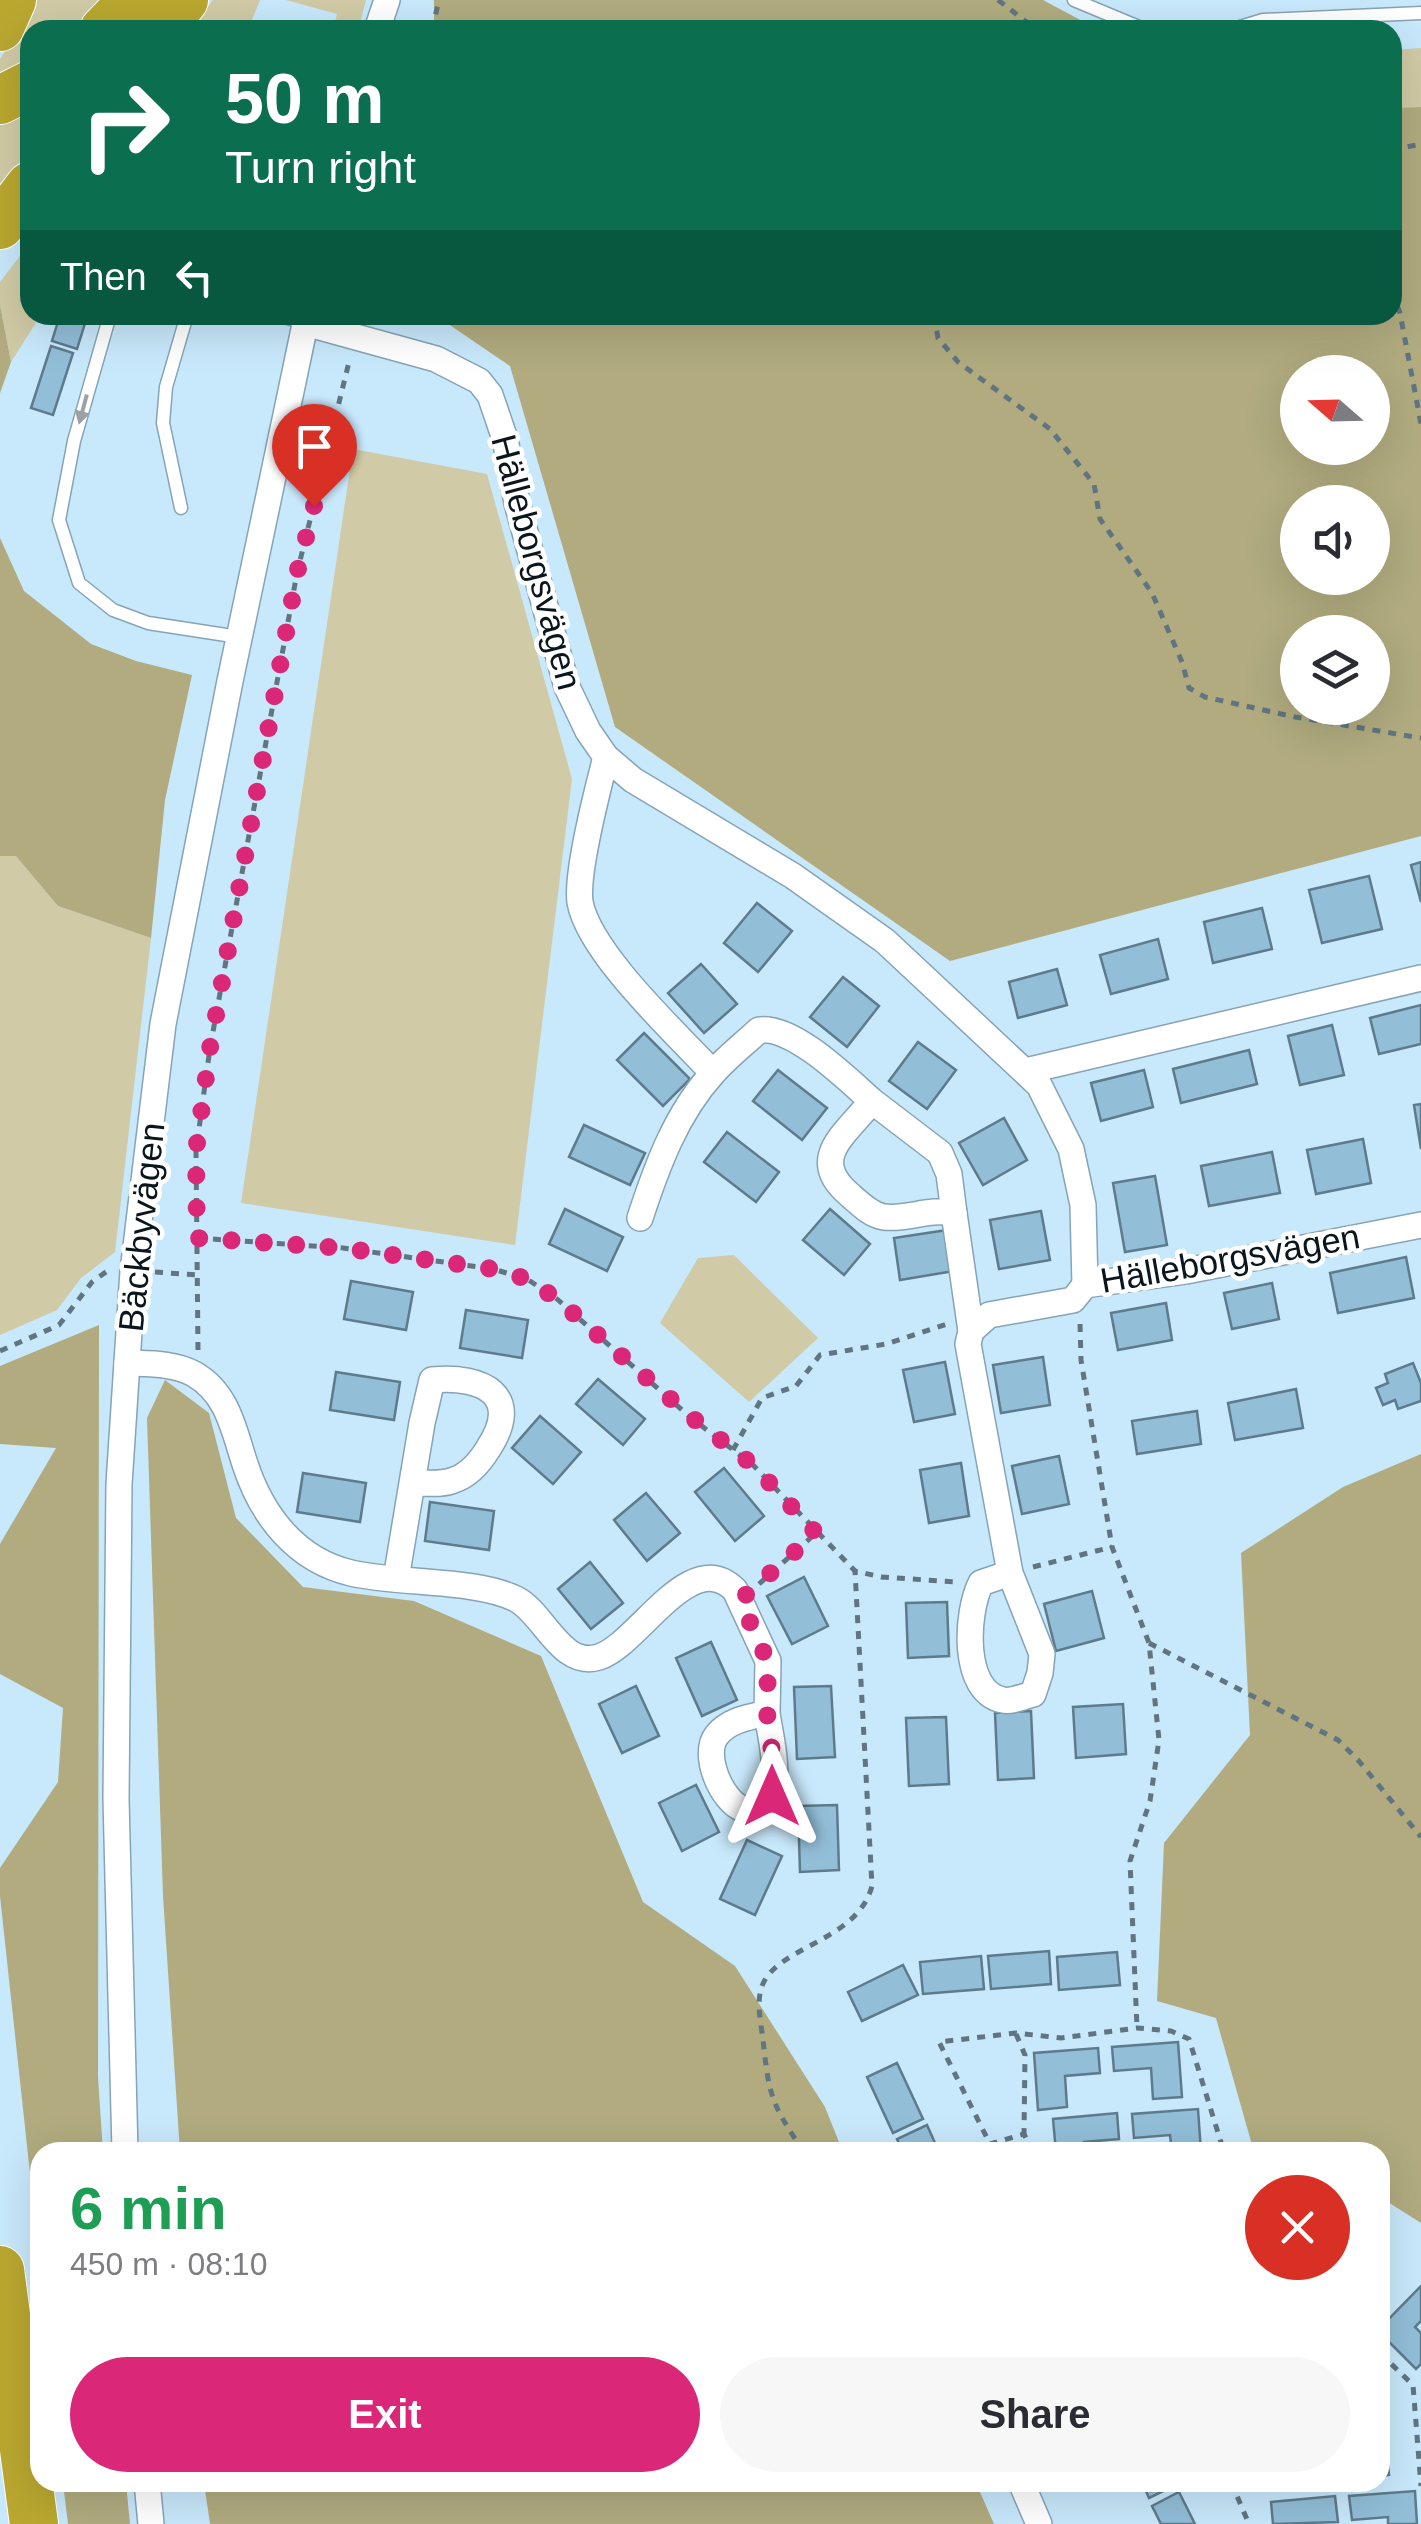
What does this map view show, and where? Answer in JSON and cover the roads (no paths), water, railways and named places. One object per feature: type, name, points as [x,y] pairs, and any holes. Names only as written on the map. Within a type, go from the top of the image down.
[{"type":"highway","points":[[0,27],[12,0]]},
{"type":"highway","points":[[114,20],[133,0]]},
{"type":"highway","points":[[0,225],[20,199]]},
{"type":"highway","points":[[0,2270],[34,2524]]},
{"type":"street","name":"Bäckbyvägen","points":[[125,2142],[116,1798],[119,1484],[134,1270],[163,1024],[305,325]]},
{"type":"street","name":"Hälleborgsvägen","points":[[322,325],[436,358],[480,381],[490,395],[505,439],[517,503],[567,687],[588,731],[606,756],[633,780],[793,876],[884,941],[1026,1071],[1046,1096],[1071,1149],[1083,1205],[1079,1293],[1421,1225]]},
{"type":"street","points":[[606,756],[586,854],[580,898],[583,913],[620,971],[712,1073]]},
{"type":"street","points":[[1026,1071],[1421,978]]},
{"type":"street","points":[[640,1218],[672,1135],[712,1073],[759,1030],[791,1036],[940,1153],[949,1174],[971,1331],[968,1344],[1010,1573],[1042,1654],[1033,1694],[1006,1701],[987,1694],[978,1685],[970,1644],[973,1600],[981,1583],[1010,1573]]},
{"type":"street","points":[[872,1101],[833,1148],[828,1162],[830,1176],[851,1197],[881,1216],[902,1217],[935,1210],[954,1213]]},
{"type":"street","points":[[971,1331],[989,1316],[1079,1293]]},
{"type":"street","points":[[127,1364],[160,1364],[194,1374],[221,1398],[258,1500],[284,1535],[303,1552],[336,1570],[502,1593],[519,1600],[566,1652],[598,1658],[619,1645],[671,1596],[700,1578],[727,1582],[740,1600],[768,1662],[767,1713]]},
{"type":"street","points":[[396,1579],[432,1380],[464,1380],[493,1392],[502,1401],[503,1417],[501,1428],[482,1458],[465,1475],[449,1482],[414,1482]]},
{"type":"street","points":[[148,2492],[150,2524]]},
{"type":"street","points":[[1025,2492],[1039,2524]]},
{"type":"lane","points":[[1074,0],[1122,20]]},
{"type":"lane","points":[[1264,20],[1421,13]]},
{"type":"lane","points":[[107,325],[74,442],[60,520],[79,583],[113,610],[148,624],[239,637]]},
{"type":"lane","points":[[180,508],[163,422],[166,388],[185,325]]}]
